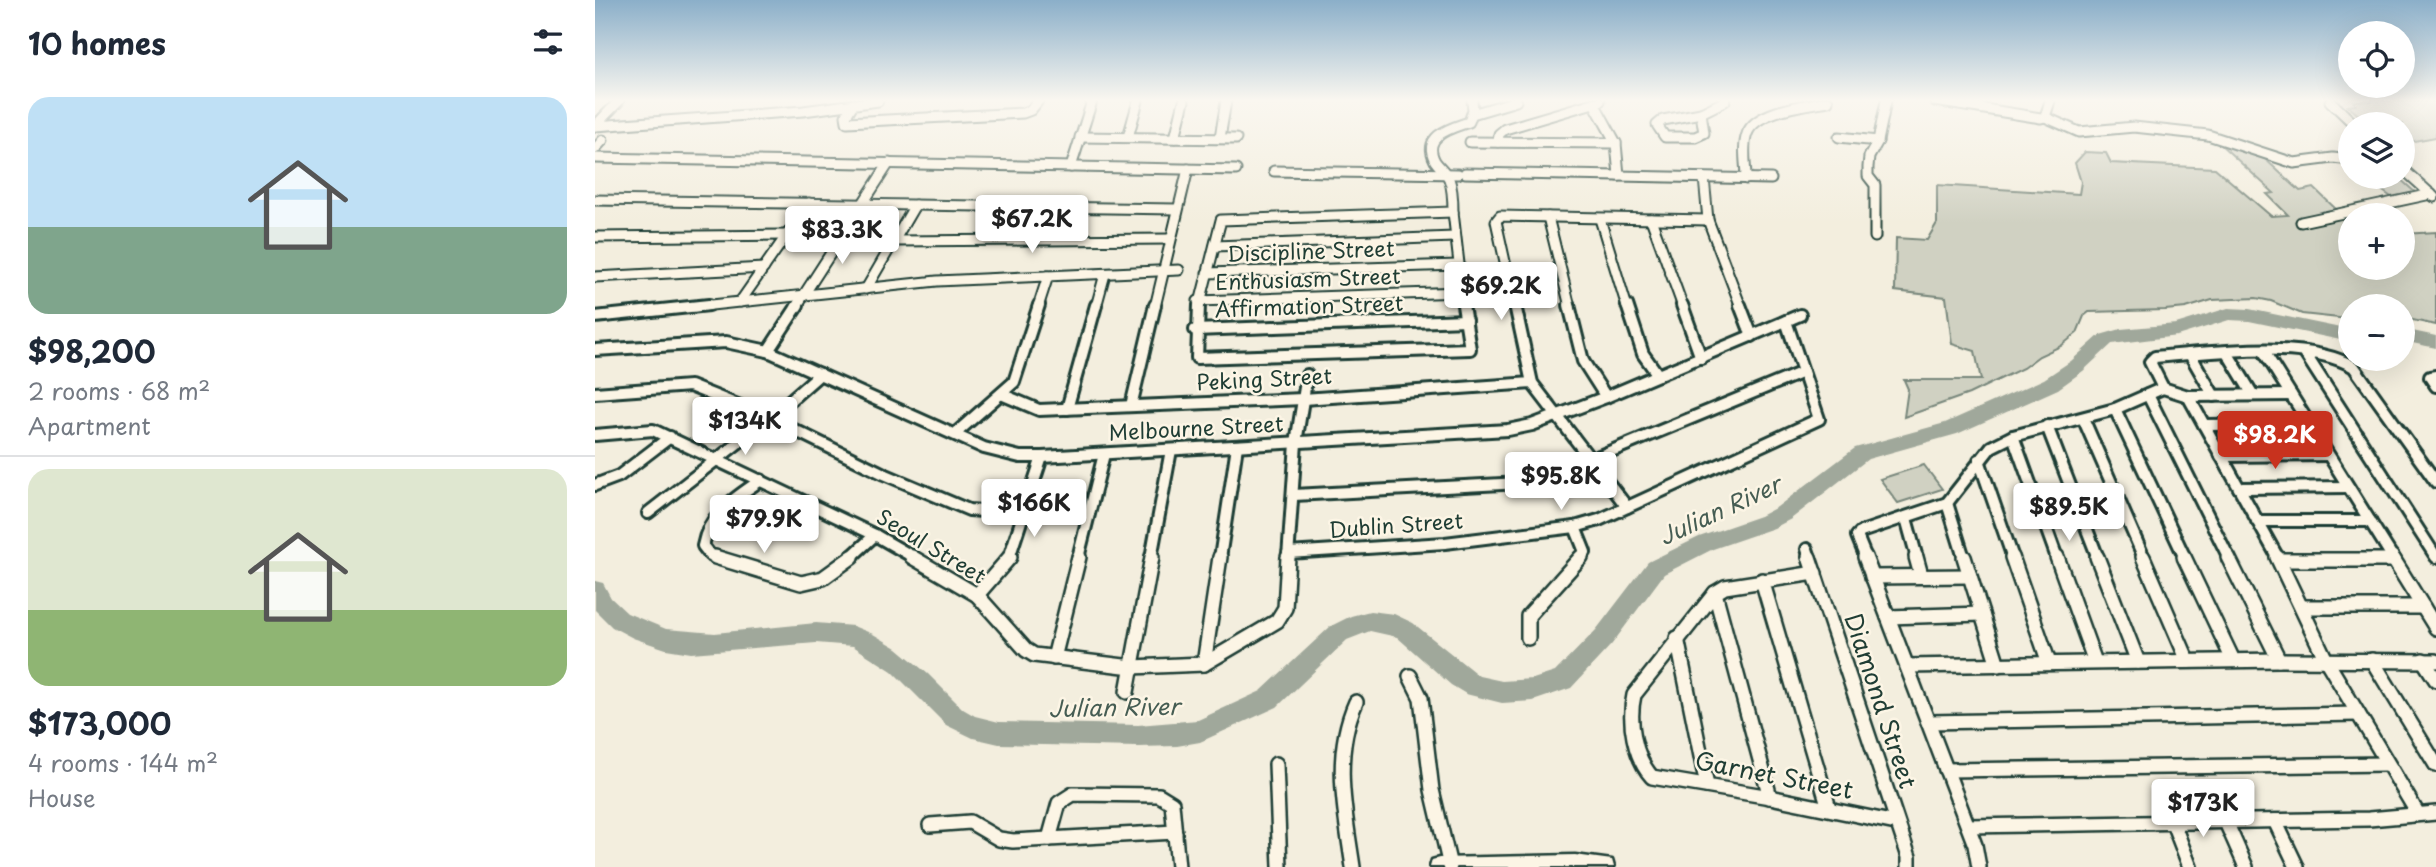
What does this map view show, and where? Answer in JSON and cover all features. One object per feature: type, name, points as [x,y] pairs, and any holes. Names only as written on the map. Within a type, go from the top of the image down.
[{"type":"main road","points":[[1445,866],[1575,864],[1605,867]]},
{"type":"street","points":[[1070,167],[1079,141]]},
{"type":"street","points":[[1435,141],[1432,155],[1435,164],[1446,174],[1451,184],[1453,212],[1454,237],[1470,349],[1197,358],[1195,330],[1198,301],[1221,220],[1453,212]]},
{"type":"street","points":[[1746,141],[1746,179]]},
{"type":"street","points":[[1875,237],[1875,186],[1868,176],[1868,167],[1869,157],[1878,141]]},
{"type":"street","points":[[2229,141],[2297,163],[2338,159]]},
{"type":"street","points":[[1470,142],[1616,143],[1619,176]]},
{"type":"street","points":[[595,158],[1236,170]]},
{"type":"street","points":[[768,351],[889,163]]},
{"type":"street","points":[[1131,405],[1188,169]]},
{"type":"street","points":[[1274,171],[1771,179]]},
{"type":"street","points":[[1704,178],[1708,220],[1752,336]]},
{"type":"street","points":[[2415,180],[2433,197]]},
{"type":"street","points":[[2423,187],[2436,184]]},
{"type":"street","points":[[2301,222],[2433,197]]},
{"type":"street","points":[[595,200],[1177,209]]},
{"type":"street","points":[[740,302],[809,203]]},
{"type":"street","points":[[866,289],[915,205]]},
{"type":"street","points":[[1627,507],[1532,383],[1496,225],[1497,217],[1708,220]]},
{"type":"street","points":[[1548,217],[1583,361],[1607,397]]},
{"type":"street","points":[[1600,219],[1638,342],[1658,375]]},
{"type":"street","points":[[1651,219],[1702,358]]},
{"type":"street","points":[[595,237],[787,235]]},
{"type":"street","points":[[1215,246],[1454,237]]},
{"type":"street","points":[[894,241],[1170,239]]},
{"type":"street","name":"Discipline Street","points":[[1207,273],[1458,265]]},
{"type":"street","points":[[595,278],[764,268]]},
{"type":"street","points":[[595,317],[937,281],[1179,270]]},
{"type":"street","points":[[1067,409],[1105,274]]},
{"type":"street","points":[[956,433],[1014,382],[1048,276]]},
{"type":"street","name":"Enthusiasm Street","points":[[1198,301],[1462,292]]},
{"type":"street","name":"Melbourne Street","points":[[595,350],[726,342],[768,351],[997,453],[1042,457],[1508,430],[1557,416],[1607,397],[1800,315]]},
{"type":"street","name":"Affirmation Street","points":[[1195,330],[1466,320]]},
{"type":"street","points":[[1294,495],[1521,483],[1551,477],[1803,372],[1786,321]]},
{"type":"street","points":[[2163,388],[2151,360],[2161,356],[2280,349],[2341,359],[2354,367],[2436,482]]},
{"type":"street","points":[[2263,350],[2436,628]]},
{"type":"street","points":[[2304,352],[2436,556]]},
{"type":"street","points":[[2228,354],[2253,395]]},
{"type":"street","points":[[2191,356],[2214,396]]},
{"type":"street","name":"Dublin Street","points":[[1288,553],[1445,543],[1575,527],[1627,507],[1819,419],[1803,372]]},
{"type":"street","points":[[647,513],[770,418],[820,374]]},
{"type":"street","name":"Seoul Street","points":[[595,435],[653,430],[875,535],[978,595],[1025,650],[1034,655],[1132,667],[1203,664],[1281,617],[1285,608],[1297,443],[1307,375]]},
{"type":"street","points":[[2436,376],[2430,377],[2436,386]]},
{"type":"street","name":"Peking Street","points":[[1001,394],[1030,408],[1067,409],[1303,398],[1532,383]]},
{"type":"street","points":[[595,394],[690,386],[770,418],[884,474],[969,510],[1025,514]]},
{"type":"street","points":[[1979,867],[1978,854],[1968,826],[1857,536],[1861,532],[1947,503],[1991,447],[2013,436],[2115,409],[2163,388],[2188,396],[2291,395]]},
{"type":"street","points":[[2148,395],[2279,660]]},
{"type":"street","points":[[2188,396],[2279,560],[2326,660],[2418,814]]},
{"type":"street","points":[[2115,409],[2232,660]]},
{"type":"street","points":[[2084,418],[2188,661]]},
{"type":"street","points":[[2204,425],[2309,424]]},
{"type":"street","points":[[2047,426],[2138,662]]},
{"type":"street","points":[[2013,436],[2095,662]]},
{"type":"street","points":[[595,485],[619,476],[670,437]]},
{"type":"street","points":[[1203,664],[1237,446]]},
{"type":"street","points":[[1127,692],[1171,450]]},
{"type":"street","points":[[1054,658],[1104,454]]},
{"type":"street","points":[[2221,456],[2328,455]]},
{"type":"street","points":[[978,595],[1010,557],[1042,457]]},
{"type":"street","points":[[1979,460],[2049,663]]},
{"type":"street","points":[[761,480],[716,514],[708,525],[703,545],[710,555],[801,583],[812,583],[829,576],[875,535]]},
{"type":"street","points":[[2239,488],[2348,487]]},
{"type":"street","points":[[1947,503],[1998,665]]},
{"type":"street","points":[[1906,518],[1921,575]]},
{"type":"street","points":[[2257,522],[2370,521]]},
{"type":"street","points":[[1528,638],[1528,616],[1585,552],[1575,527]]},
{"type":"street","name":"Diamond Street","points":[[1807,549],[1909,857],[1909,867]]},
{"type":"street","points":[[2279,560],[2394,559]]},
{"type":"street","points":[[1707,786],[1677,638],[1715,593],[1724,587],[1815,573]]},
{"type":"street","points":[[1872,577],[1970,576]]},
{"type":"street","points":[[1762,580],[1829,808]]},
{"type":"street","points":[[1715,593],[1770,797]]},
{"type":"street","points":[[2302,607],[2423,607]]},
{"type":"street","points":[[1888,617],[1982,614]]},
{"type":"street","name":"Garnet Street","points":[[1677,638],[1632,701],[1630,709],[1640,762],[1652,777],[1829,808],[1896,823]]},
{"type":"street","points":[[1907,666],[2232,660],[2430,661],[2436,680]]},
{"type":"street","points":[[2372,660],[2436,765]]},
{"type":"street","points":[[1410,676],[1421,698],[1445,866]]},
{"type":"street","points":[[1353,867],[1342,756],[1345,727],[1356,702]]},
{"type":"street","points":[[1928,722],[2358,715]]},
{"type":"street","points":[[1276,764],[1280,867]]},
{"type":"street","points":[[1946,770],[2387,764]]},
{"type":"street","points":[[1049,839],[1059,803],[1073,794],[1166,798],[1172,803],[1178,867]]},
{"type":"street","points":[[1968,826],[2369,819],[2436,813]]},
{"type":"street","points":[[2275,821],[2297,867]]},
{"type":"street","points":[[930,825],[970,822],[1005,840],[1175,832]]},
{"type":"street","points":[[2173,822],[2190,867]]},
{"type":"street","points":[[2226,822],[2246,867]]},
{"type":"shaded area","points":[[2217,141],[2234,141],[2252,147],[2300,191],[2314,188],[2338,211],[2296,222],[2299,225],[2338,216],[2338,280],[2415,280],[2415,233],[2436,232],[2436,325],[2415,321],[2415,294],[2338,294],[2338,318],[2302,314],[2256,298],[2212,300],[2186,308],[2165,310],[2089,312],[2084,316],[2077,333],[2061,346],[2039,356],[2023,368],[1969,394],[1904,417],[1908,389],[1904,380],[1981,380],[1975,351],[1952,344],[1946,297],[1895,291],[1896,238],[1927,240],[1937,223],[1937,185],[2079,194],[2081,182],[2075,163],[2085,152],[2106,153],[2111,163],[2215,168],[2271,216],[2288,215],[2267,194],[2274,193]]},
{"type":"shaded area","points":[[2380,189],[2411,189],[2417,194],[2394,199]]},
{"type":"shaded area","points":[[1924,465],[1942,489],[1898,503],[1880,479]]},
{"type":"waterway","name":"Julian River","points":[[595,590],[603,604],[619,620],[666,639],[715,643],[816,633],[853,636],[877,647],[900,663],[954,717],[973,727],[999,733],[1138,736],[1177,735],[1200,731],[1269,699],[1339,633],[1359,623],[1370,621],[1394,624],[1405,630],[1459,677],[1474,686],[1502,692],[1533,690],[1563,680],[1604,637],[1656,568],[1706,543],[1767,522],[1784,513],[1862,453],[1950,429],[2051,384],[2077,366],[2106,339],[2177,330],[2228,314],[2249,315],[2338,334]]},
{"type":"waterway","name":"Julian River","points":[[2415,338],[2436,342]]}]
